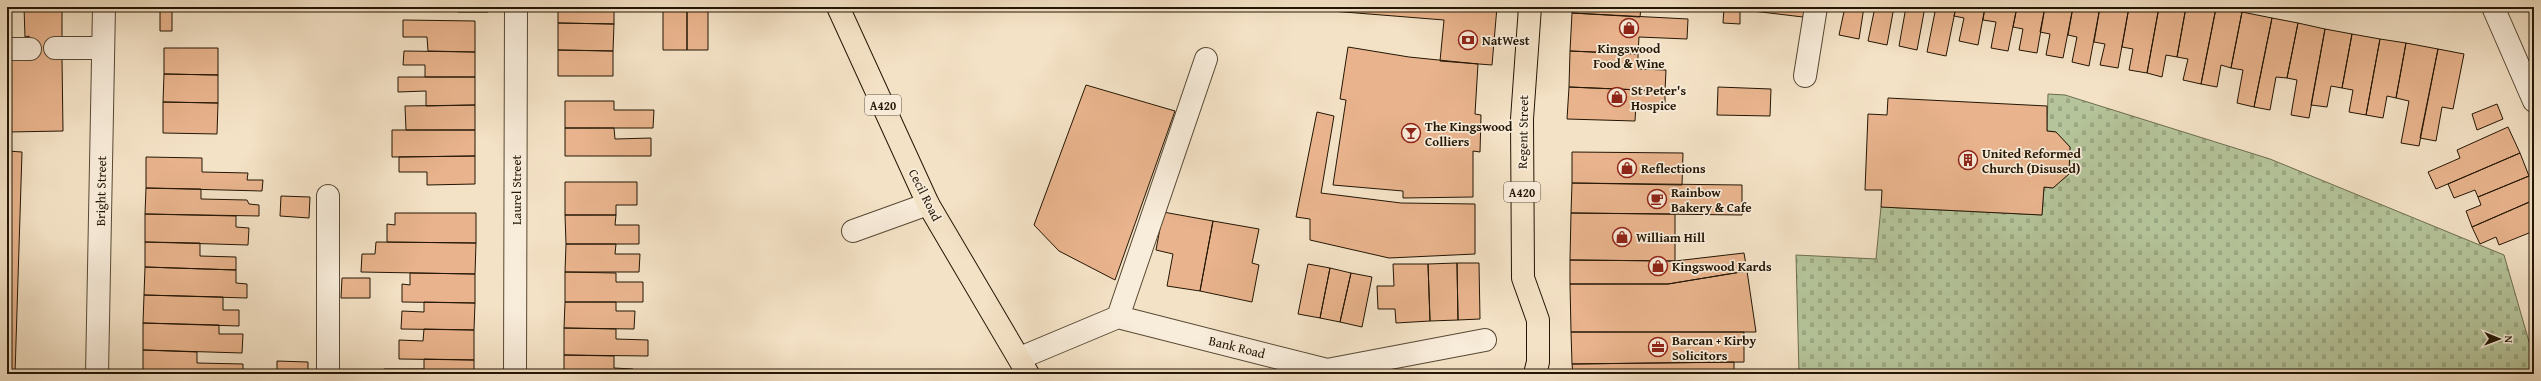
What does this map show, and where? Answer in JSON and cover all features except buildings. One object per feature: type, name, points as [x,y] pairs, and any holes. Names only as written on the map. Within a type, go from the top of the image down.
[{"type":"main road","name":"Cecil Road","points":[[838,7],[928,204],[1024,366]]},
{"type":"main road","name":"Regent Street","points":[[1530,7],[1522,119],[1523,278],[1538,320],[1538,362],[1535,374]]},
{"type":"street","name":"Bright Street","points":[[98,374],[104,7]]},
{"type":"street","name":"Laurel Street","points":[[515,374],[516,7]]},
{"type":"street","points":[[1805,76],[1816,7]]},
{"type":"street","points":[[2488,8],[2534,101]]},
{"type":"street","points":[[55,48],[103,48]]},
{"type":"street","points":[[7,49],[30,49]]},
{"type":"street","points":[[1024,366],[1118,317],[1206,60]]},
{"type":"street","points":[[328,196],[328,374]]},
{"type":"street","points":[[853,231],[928,204]]},
{"type":"street","name":"Bank Road","points":[[1118,317],[1327,370],[1484,340]]},
{"type":"green space","points":[[2048,94],[2065,95],[2270,159],[2504,255],[2534,359],[2534,374],[1799,374],[1796,255],[1876,259],[1881,207],[2042,215],[2044,187],[2053,188],[2069,174],[2070,147],[2056,132],[2047,131]]},
{"type":"place","name":"Kingswood Food & Wine","points":[[1629,28]]},
{"type":"place","name":"NatWest","points":[[1468,40]]},
{"type":"place","name":"St Peter's Hospice","points":[[1617,97]]},
{"type":"place","name":"The Kingswood Colliers","points":[[1411,133]]},
{"type":"place","name":"United Reformed Church (Disused)","points":[[1968,160]]},
{"type":"place","name":"Reflections","points":[[1627,168]]},
{"type":"place","name":"Rainbow Bakery & Cafe","points":[[1657,199]]},
{"type":"place","name":"William Hill","points":[[1622,237]]},
{"type":"place","name":"Kingswood Kards","points":[[1658,266]]},
{"type":"place","name":"Barcan + Kirby Solicitors","points":[[1658,347]]}]
